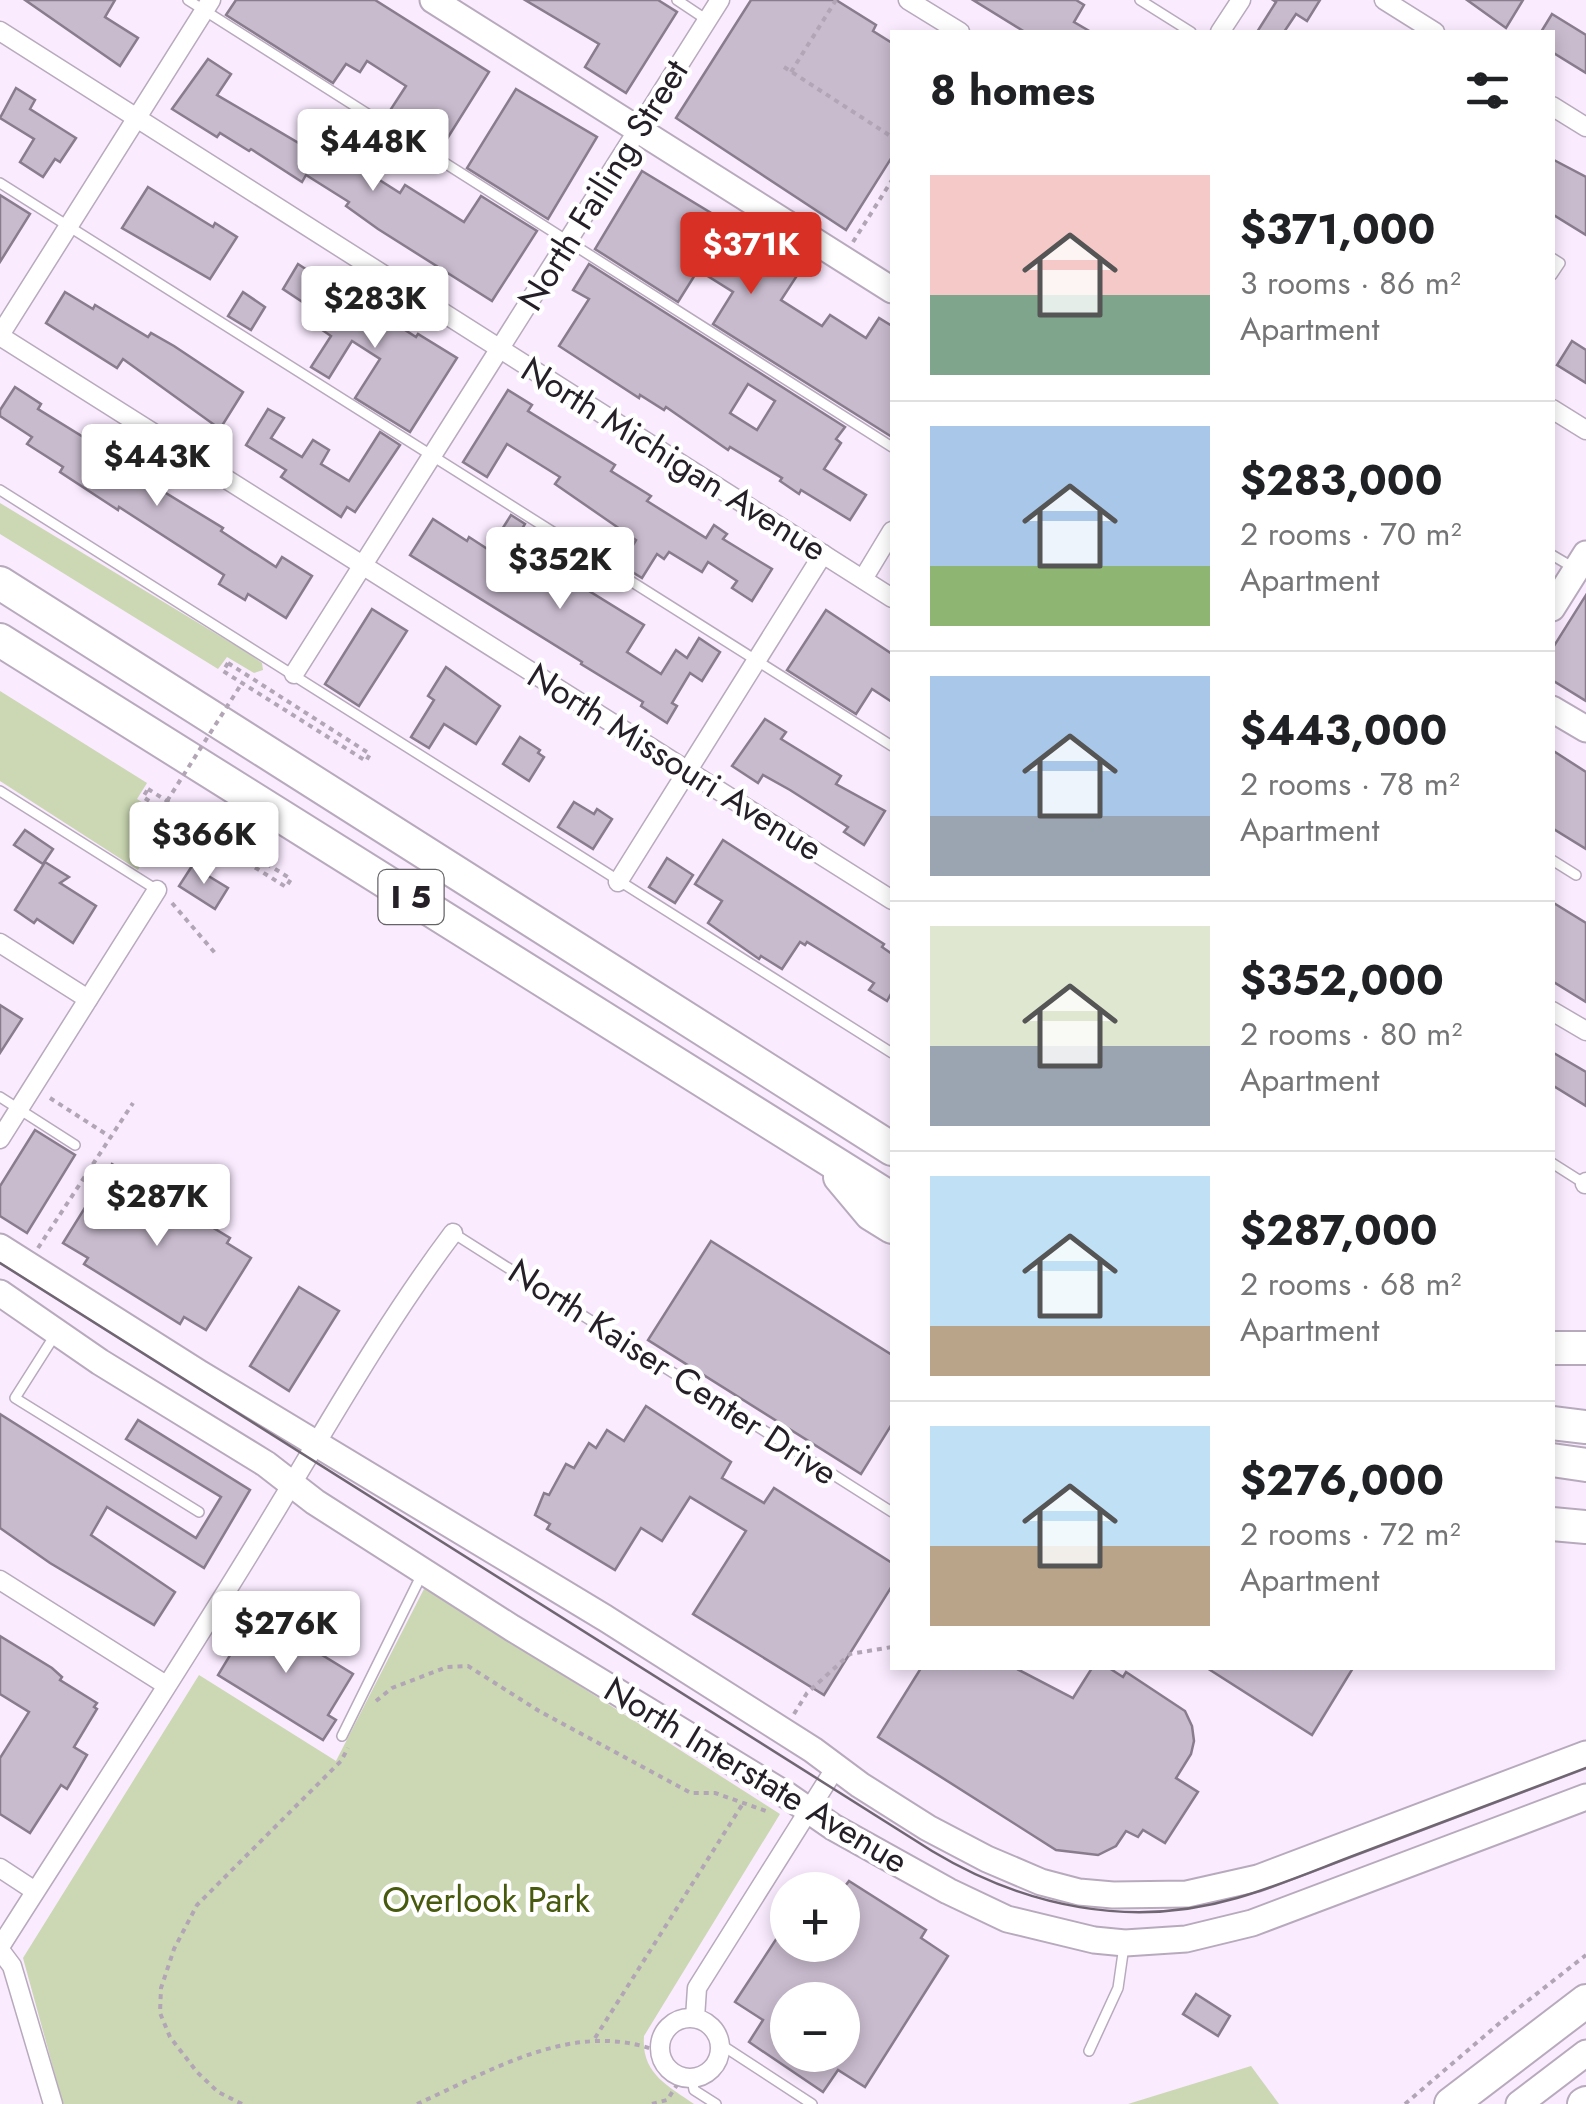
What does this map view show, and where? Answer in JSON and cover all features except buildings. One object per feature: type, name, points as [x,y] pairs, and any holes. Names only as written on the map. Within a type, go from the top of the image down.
[{"type":"highway","name":"I 5","points":[[0,583],[890,1148]]},
{"type":"highway","name":"I 5","points":[[0,640],[890,1198]]},
{"type":"highway","points":[[822,1154],[872,1214],[890,1226]]},
{"type":"highway","points":[[1555,1348],[1586,1348]]},
{"type":"highway","points":[[1555,1424],[1586,1427]]},
{"type":"highway","points":[[1555,1460],[1586,1464]]},
{"type":"highway","points":[[1555,1524],[1586,1527]]},
{"type":"highway","points":[[1450,2104],[1586,2001]]},
{"type":"street","points":[[433,0],[890,289]]},
{"type":"street","name":"North Failing Street","points":[[294,674],[720,0]]},
{"type":"street","points":[[908,0],[957,30]]},
{"type":"street","points":[[1221,30],[1241,0]]},
{"type":"street","points":[[1384,0],[1433,30]]},
{"type":"street","points":[[0,335],[208,5]]},
{"type":"street","name":"North Michigan Avenue","points":[[0,30],[890,597]]},
{"type":"street","points":[[1555,108],[1586,128]]},
{"type":"street","name":"North Missouri Avenue","points":[[0,335],[890,899]]},
{"type":"street","points":[[1555,411],[1586,430]]},
{"type":"street","points":[[863,579],[890,534]]},
{"type":"street","points":[[618,882],[823,554]]},
{"type":"street","points":[[1555,603],[1581,562]]},
{"type":"street","points":[[1555,710],[1586,729]]},
{"type":"street","points":[[0,1139],[157,890]]},
{"type":"street","points":[[0,943],[88,999]]},
{"type":"street","points":[[1555,1013],[1586,1032]]},
{"type":"street","points":[[53,2104],[12,1966],[0,1948],[316,1442],[454,1232]]},
{"type":"street","name":"North Interstate Avenue","points":[[0,1247],[200,1374],[558,1588],[928,1828],[1015,1873],[1079,1892],[1187,1894],[1258,1878],[1586,1754]]},
{"type":"street","name":"North Interstate Avenue","points":[[0,1294],[130,1382],[266,1464],[424,1572],[833,1828],[992,1912],[1057,1933],[1124,1943],[1186,1940],[1252,1923],[1586,1796]]},
{"type":"street","points":[[0,1580],[166,1685]]},
{"type":"street","points":[[695,2018],[697,1988],[836,1767]]},
{"type":"street","points":[[0,1868],[36,1891]]},
{"type":"street","points":[[695,2018],[712,2027],[720,2044],[716,2063],[702,2076],[687,2077],[668,2068],[660,2052],[662,2036],[672,2024],[695,2018]]},
{"type":"street","points":[[1519,2104],[1586,2053]]},
{"type":"lane","points":[[188,0],[208,5],[567,242],[890,446]]},
{"type":"lane","points":[[676,0],[708,20]]},
{"type":"lane","points":[[1140,0],[1188,30]]},
{"type":"lane","points":[[0,183],[890,745]]},
{"type":"lane","points":[[0,490],[890,1052]]},
{"type":"lane","points":[[1555,556],[1581,562]]},
{"type":"lane","points":[[0,791],[157,890]]},
{"type":"lane","points":[[1555,862],[1576,875]]},
{"type":"lane","points":[[0,1097],[75,1145]]},
{"type":"lane","points":[[1555,1165],[1586,1183]]},
{"type":"lane","name":"North Kaiser Center Drive","points":[[454,1232],[890,1511]]},
{"type":"lane","points":[[57,1332],[15,1398],[200,1512]]},
{"type":"lane","points":[[342,1736],[424,1572]]},
{"type":"lane","points":[[1088,2051],[1118,1988],[1124,1943]]},
{"type":"lane","points":[[720,2044],[812,2104]]},
{"type":"lane","points":[[687,2077],[694,2090],[716,2104]]},
{"type":"path","points":[[791,72],[836,0]]},
{"type":"path","points":[[784,67],[890,136]]},
{"type":"path","points":[[843,259],[890,183]]},
{"type":"path","points":[[228,663],[370,754],[366,761],[242,682],[223,671],[228,663]]},
{"type":"path","points":[[167,801],[242,682]]},
{"type":"path","points":[[148,789],[167,801],[290,879],[286,887],[143,797],[148,789]]},
{"type":"path","points":[[136,878],[174,816]]},
{"type":"path","points":[[157,890],[214,953]]},
{"type":"path","points":[[33,1088],[109,1136]]},
{"type":"path","points":[[28,1265],[133,1103]]},
{"type":"path","points":[[807,1693],[850,1654],[890,1647]]},
{"type":"path","points":[[367,1713],[392,1688],[447,1667],[468,1666],[539,1711],[690,1793],[716,1793],[776,1814]]},
{"type":"path","points":[[242,2104],[218,2092],[170,2037],[160,2013],[160,1988],[174,1949],[197,1906],[341,1761],[354,1737]]},
{"type":"path","points":[[595,2038],[742,1805]]},
{"type":"path","points":[[1406,2104],[1586,1955]]},
{"type":"path","points":[[417,2104],[554,2046],[595,2038],[660,2052]]},
{"type":"path","points":[[652,2104],[667,2100],[687,2077]]},
{"type":"green space","points":[[0,503],[248,653],[262,663],[263,670],[254,673],[227,657],[218,669],[0,534]]},
{"type":"green space","points":[[0,691],[147,783],[137,799],[169,820],[138,870],[0,781]]},
{"type":"green space","name":"Overlook Park","points":[[425,1587],[780,1814],[644,2036],[651,2069],[694,2104],[63,2104],[23,1958],[199,1675],[336,1761]]},
{"type":"green space","points":[[1251,2066],[1279,2104],[1128,2104]]},
{"type":"tram line","points":[[0,1263],[932,1851],[967,1870],[1041,1899],[1118,1912],[1158,1912],[1237,1898],[1586,1768]]}]
